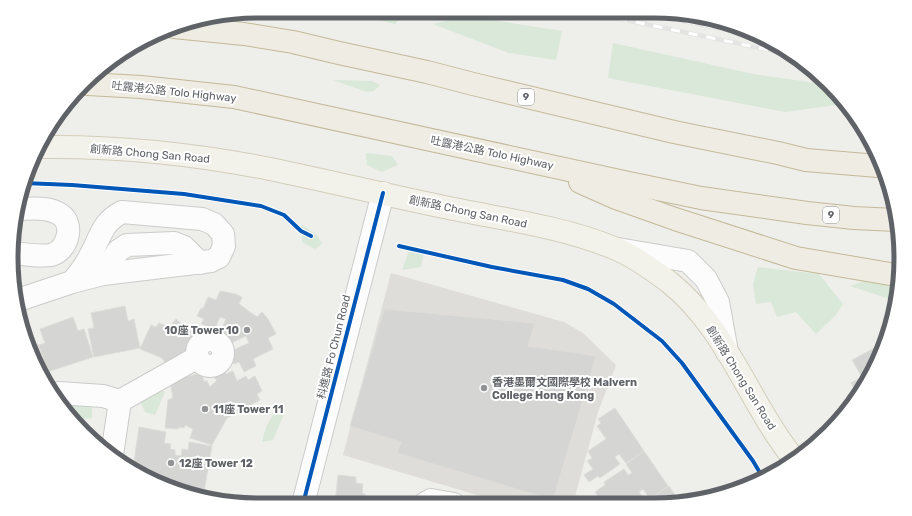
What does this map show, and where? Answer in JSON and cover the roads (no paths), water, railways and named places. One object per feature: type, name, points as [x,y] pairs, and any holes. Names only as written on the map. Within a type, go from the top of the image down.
[{"type":"highway","name":"9","points":[[189,28],[244,34],[293,42],[427,72],[674,132],[806,160],[876,166]]},
{"type":"highway","name":"吐露港公路 Tolo Highway","points":[[92,84],[141,87],[234,97],[701,198],[807,213],[854,218],[891,220]]},
{"type":"highway","points":[[529,160],[616,198],[675,219],[796,258],[893,274]]},
{"type":"main road","name":"創新路 Chong San Road","points":[[46,147],[132,150],[187,156],[267,168],[560,231],[584,237],[615,248],[650,268],[682,294],[703,318],[727,352],[777,436],[791,455]]},
{"type":"street","name":"科進路 Fo Chun Road","points":[[305,498],[383,193]]},
{"type":"street","points":[[18,253],[53,254],[61,249],[69,230],[67,221],[61,215],[42,208],[23,209]]},
{"type":"street","points":[[22,299],[72,282],[103,274],[211,261],[219,257],[224,246],[223,234],[214,224],[202,219],[122,212],[114,216],[99,234],[91,256],[72,282]]},
{"type":"street","points":[[60,393],[103,396],[120,401],[198,357]]},
{"type":"street","points":[[113,449],[120,401]]},
{"type":"railway","points":[[616,18],[777,52]]},
{"type":"railway","points":[[674,19],[728,30]]},
{"type":"place","name":"10座 Tower 10","points":[[247,330]]},
{"type":"place","name":"香港墨爾文國際學校 Malvern College Hong Kong","points":[[484,388]]},
{"type":"place","name":"11座 Tower 11","points":[[205,409]]},
{"type":"place","name":"12座 Tower 12","points":[[171,463]]}]
